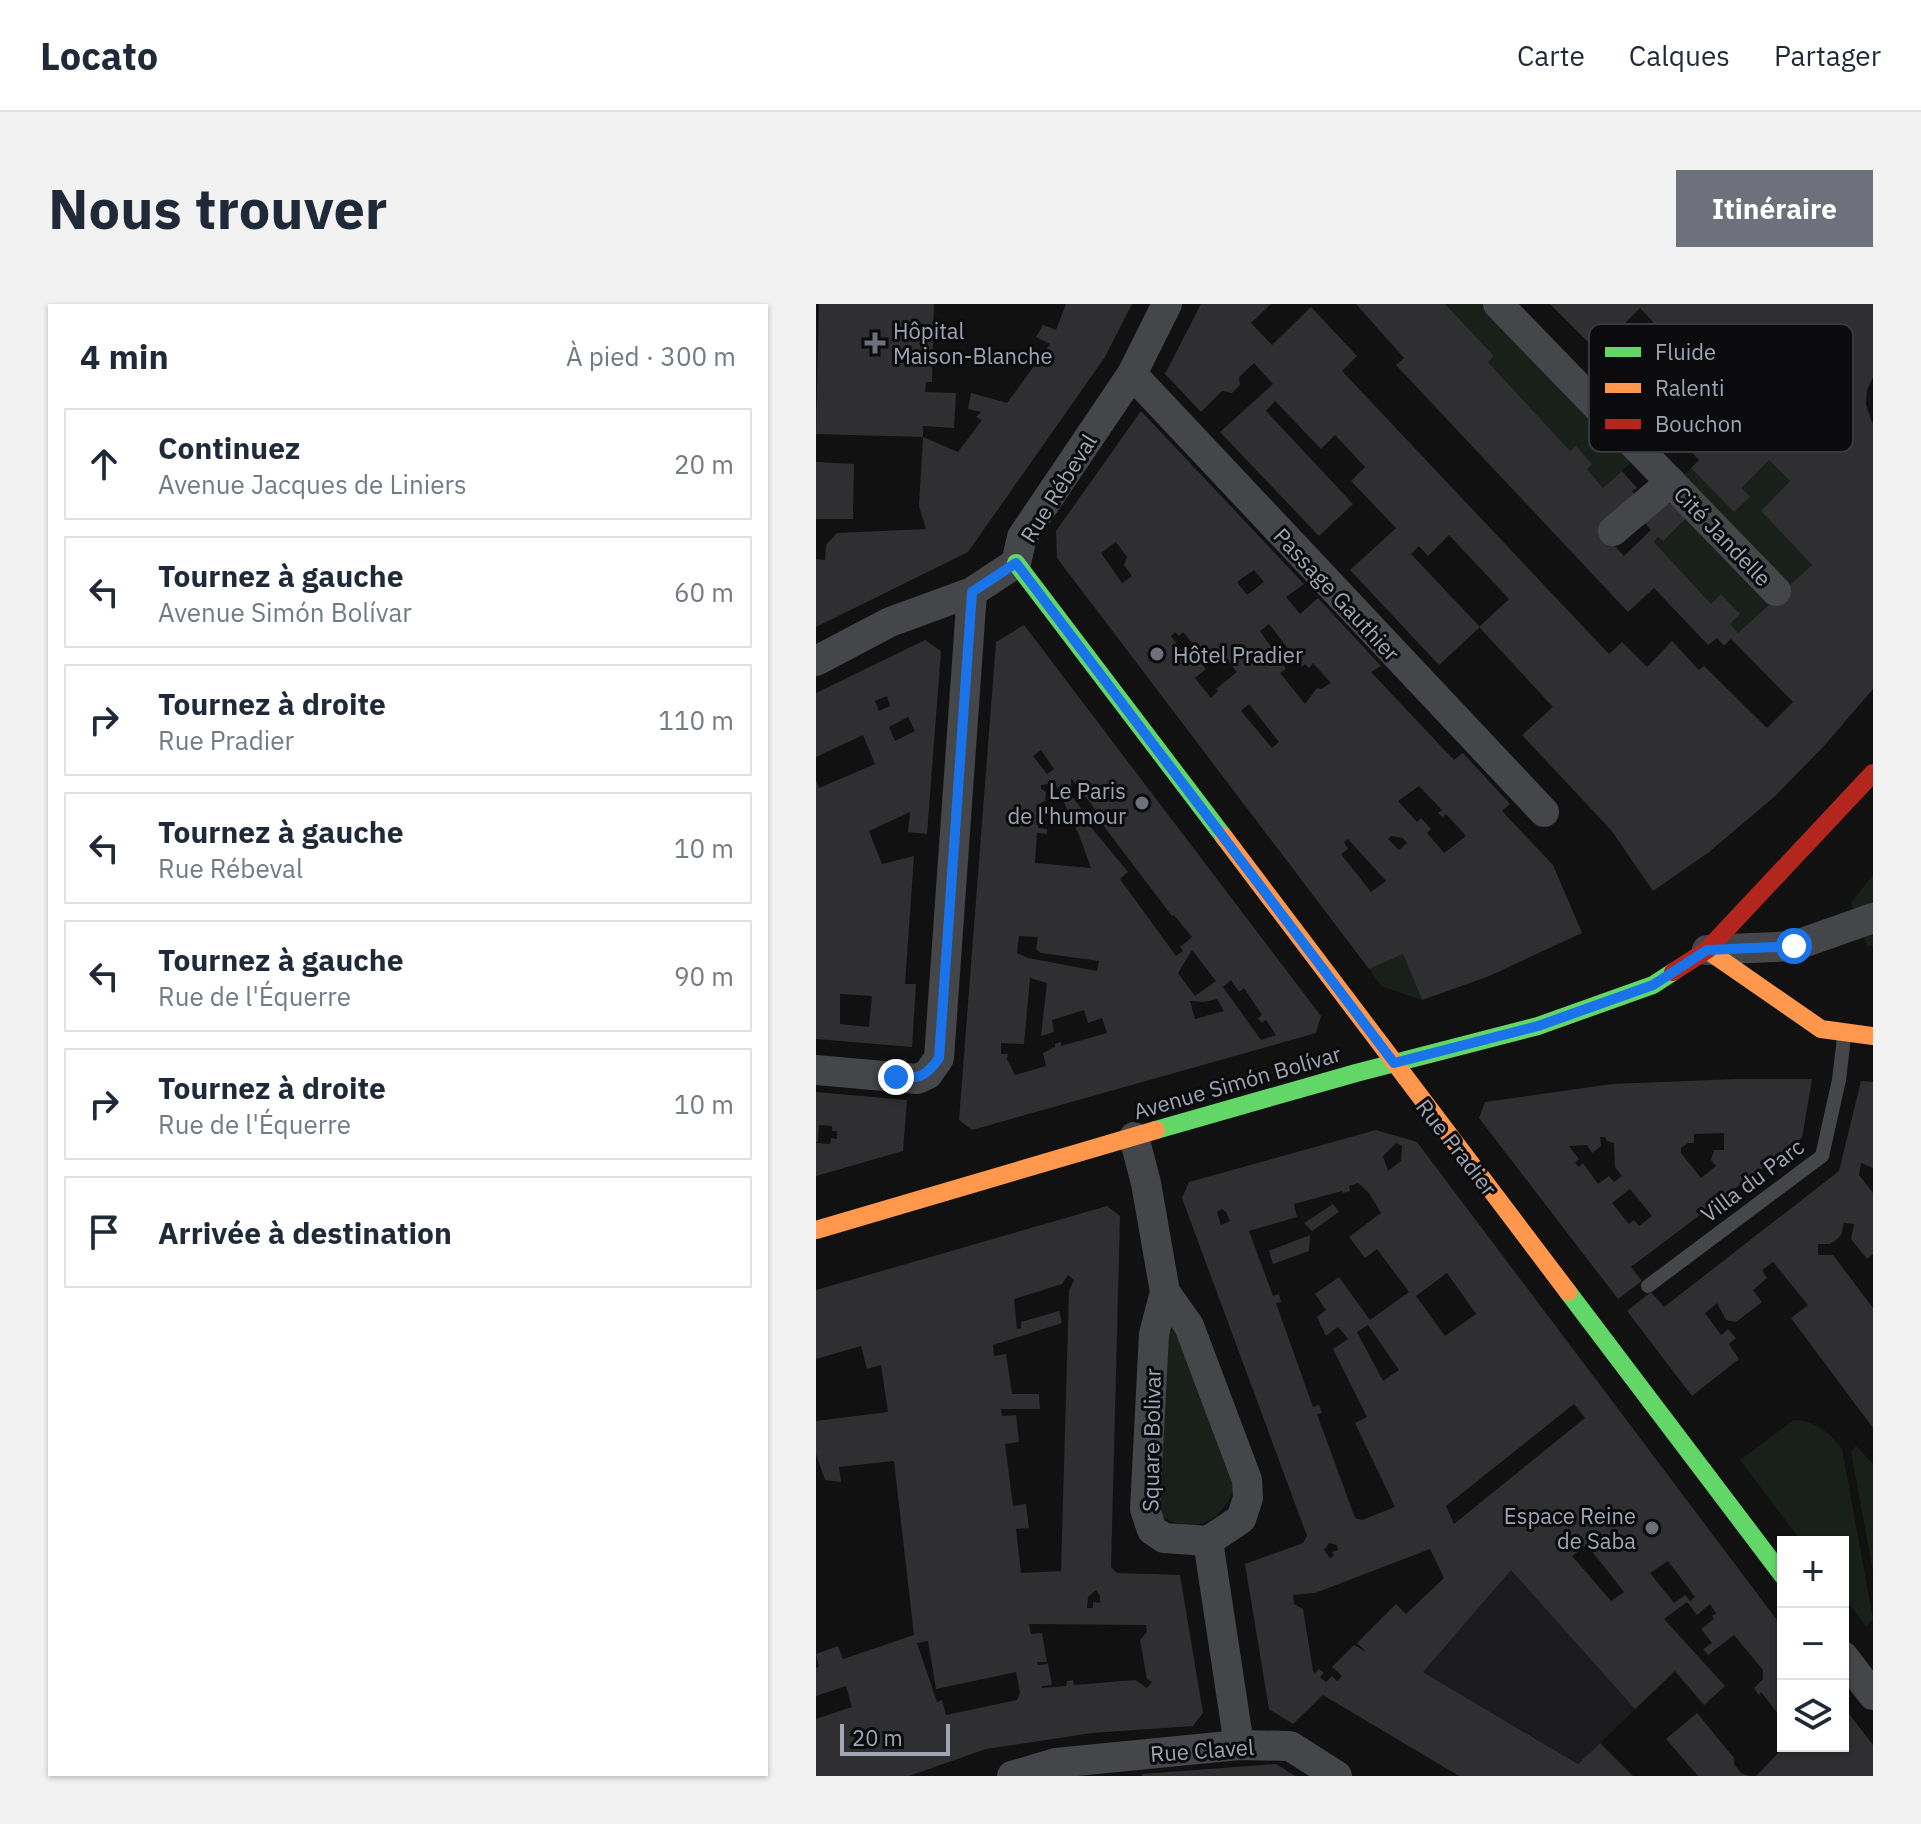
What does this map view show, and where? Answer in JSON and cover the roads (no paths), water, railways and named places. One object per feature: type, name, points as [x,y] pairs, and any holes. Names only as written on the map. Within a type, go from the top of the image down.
[{"type":"street","name":"Rue Rébeval","points":[[816,661],[890,622],[972,592],[1016,563],[1022,537],[1132,374],[1167,304]]},
{"type":"street","name":"Cité Jandelle","points":[[1498,304],[1589,398]]},
{"type":"street","name":"Passage Gauthier","points":[[1132,374],[1544,812]]},
{"type":"street","name":"Cité Jandelle","points":[[1642,452],[1776,591]]},
{"type":"street","name":"Cité Jandelle","points":[[1613,531],[1671,482]]},
{"type":"street","name":"Rue Pradier","points":[[1016,563],[1777,1568]]},
{"type":"street","points":[[816,1070],[917,1079],[928,1074],[939,1058],[972,592]]},
{"type":"street","name":"Avenue Simón Bolívar","points":[[816,1230],[1394,1063],[1538,1026],[1653,985],[1707,950],[1873,773]]},
{"type":"street","points":[[1707,950],[1794,946],[1873,918]]},
{"type":"street","points":[[1707,950],[1821,1029],[1873,1036]]},
{"type":"street","name":"Square Bolivar","points":[[1134,1137],[1146,1183],[1165,1292],[1154,1334],[1145,1509],[1152,1530],[1164,1538],[1208,1541],[1241,1519],[1248,1498],[1247,1480],[1189,1326],[1165,1292]]},
{"type":"street","points":[[1208,1541],[1239,1745]]},
{"type":"street","points":[[1849,1664],[1873,1695]]},
{"type":"street","name":"Rue Clavel","points":[[1012,1776],[1239,1745],[1290,1746],[1337,1776]]},
{"type":"lane","name":"Villa du Parc","points":[[1648,1286],[1822,1156],[1839,1080],[1844,1033]]},
{"type":"place","name":"Hôpital Maison-Blanche","points":[[875,343]]},
{"type":"place","name":"Hôtel Pradier","points":[[1157,654]]},
{"type":"place","name":"Le Paris de l'humour","points":[[1142,803]]},
{"type":"place","name":"Espace Reine de Saba","points":[[1652,1528]]}]
